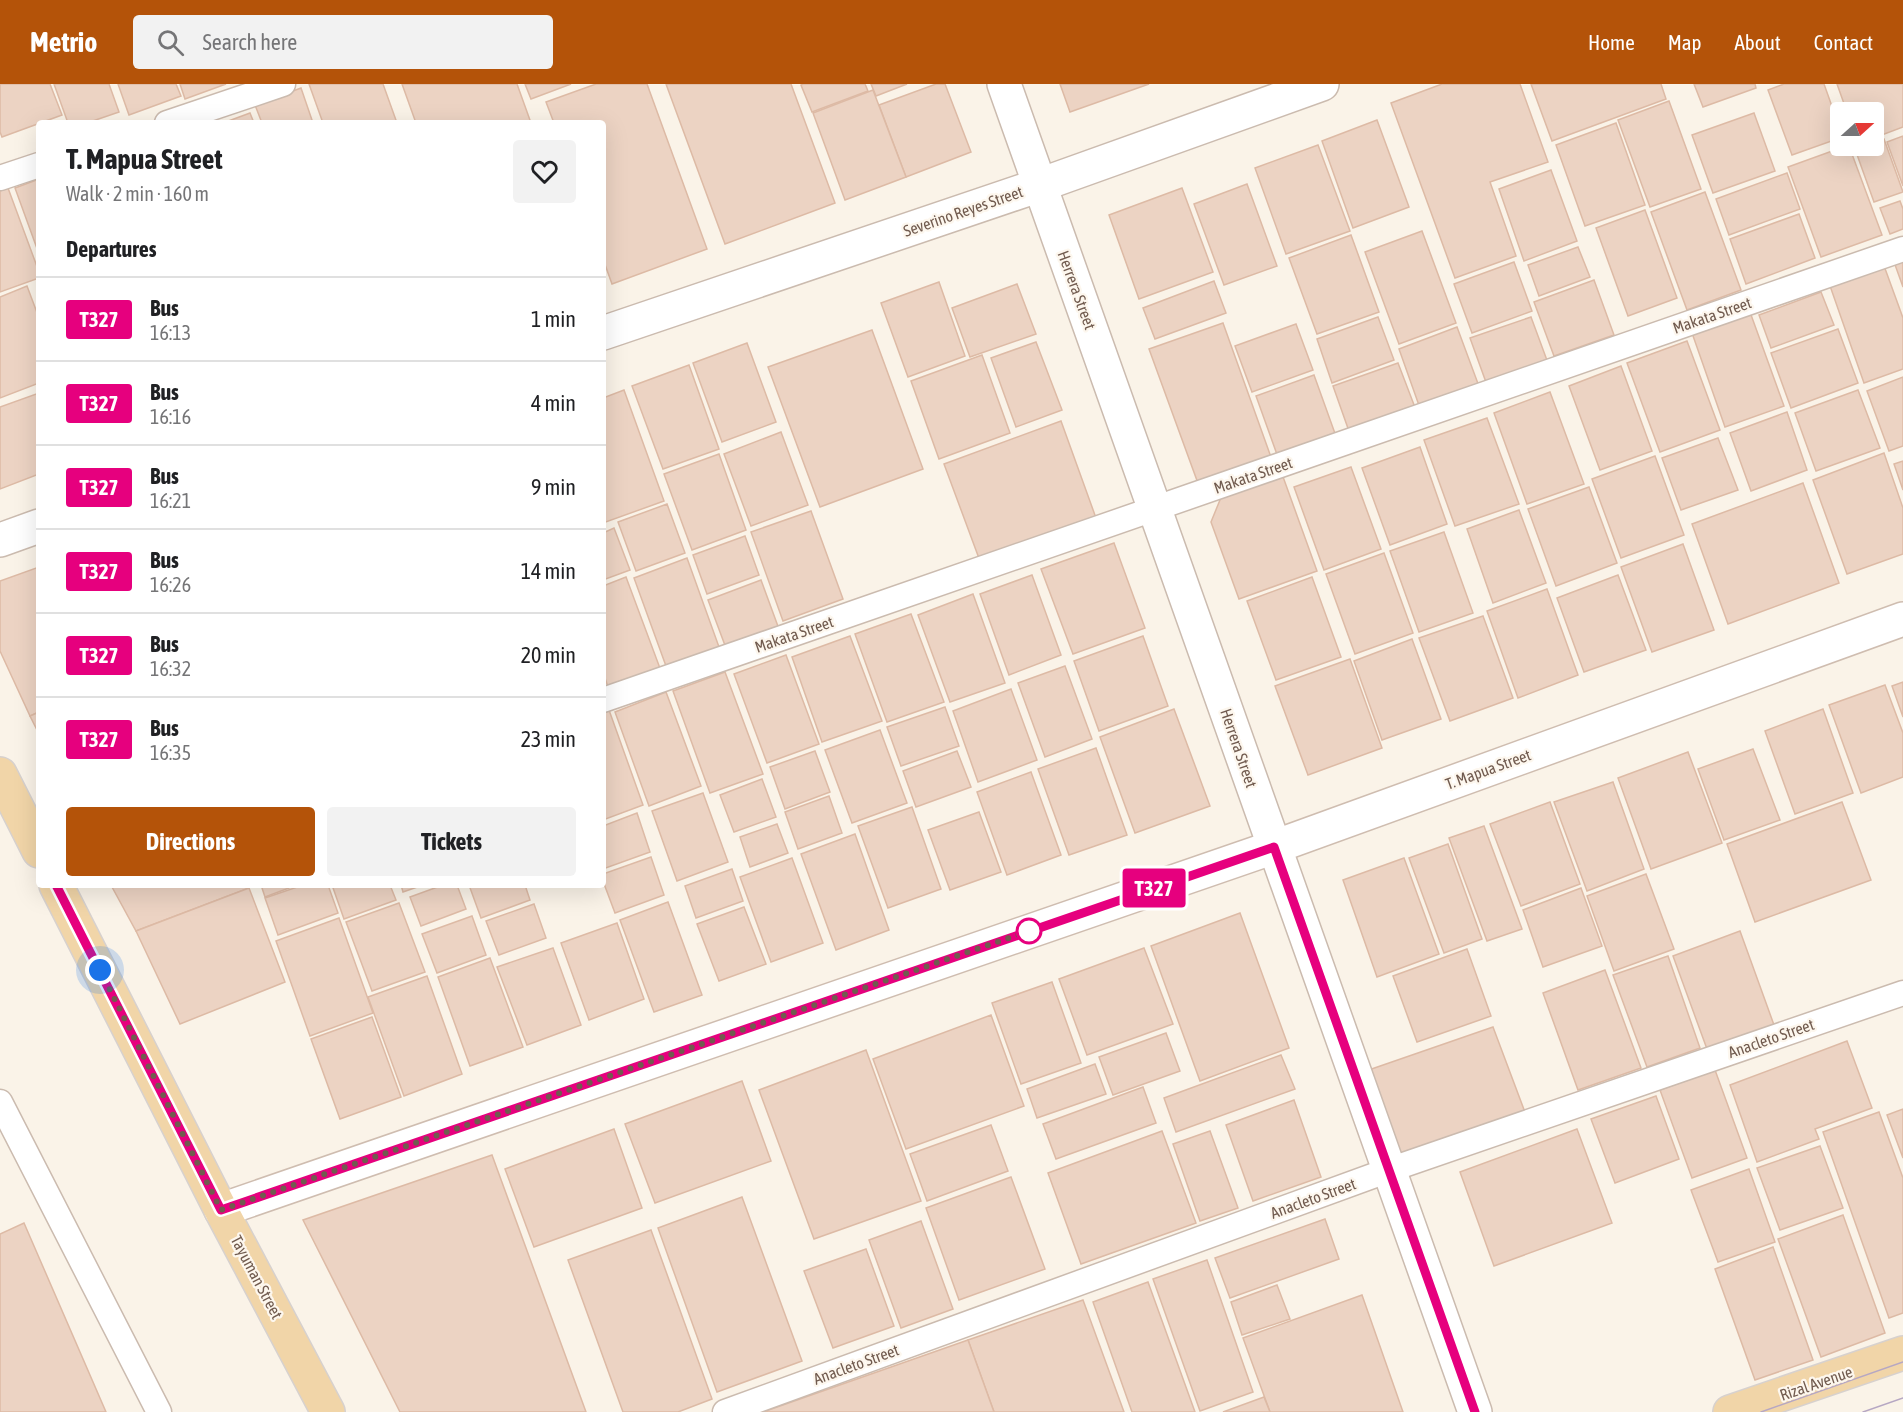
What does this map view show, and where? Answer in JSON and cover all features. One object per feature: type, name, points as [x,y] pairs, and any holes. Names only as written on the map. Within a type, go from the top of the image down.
[{"type":"main road","points":[[0,774],[36,845]]},
{"type":"main road","name":"Tayuman Street","points":[[63,888],[221,1210],[328,1412]]},
{"type":"main road","name":"Rizal Avenue","points":[[1730,1412],[1903,1353]]},
{"type":"street","name":"Herrera Street","points":[[1004,84],[1475,1412]]},
{"type":"street","name":"Severino Reyes Street","points":[[606,332],[1040,185],[1322,84]]},
{"type":"street","points":[[0,540],[36,527]]},
{"type":"street","name":"T. Mapua Street","points":[[221,1210],[1274,847],[1903,619]]},
{"type":"lane","points":[[176,120],[284,84]]},
{"type":"lane","points":[[0,178],[36,166]]},
{"type":"lane","name":"Makata Street","points":[[606,699],[1903,249]]},
{"type":"lane","name":"Anacleto Street","points":[[725,1412],[1389,1170],[1903,993]]},
{"type":"lane","points":[[0,1102],[159,1412]]},
{"type":"building","points":[[0,84],[50,84],[62,115],[48,120],[36,120],[36,125],[2,137],[0,132]]},
{"type":"building","points":[[54,84],[109,84],[119,112],[96,120],[67,120]]},
{"type":"building","points":[[118,84],[176,84],[181,96],[129,115]]},
{"type":"building","points":[[180,84],[226,84],[185,99]]},
{"type":"building","points":[[309,84],[383,84],[396,120],[322,120]]},
{"type":"building","points":[[402,84],[517,84],[530,120],[415,120]]},
{"type":"building","points":[[525,84],[571,84],[531,99]]},
{"type":"building","points":[[596,84],[647,84],[707,249],[612,284],[606,267],[606,120],[553,120],[546,102]]},
{"type":"building","points":[[666,84],[791,84],[835,203],[725,244]]},
{"type":"building","points":[[865,84],[868,91],[812,112],[801,85]]},
{"type":"building","points":[[871,84],[907,84],[876,96]]},
{"type":"building","points":[[936,84],[945,84],[971,152],[906,177],[879,105]]},
{"type":"building","points":[[1060,84],[1149,84],[1070,112]]},
{"type":"building","points":[[1442,84],[1520,84],[1548,162],[1490,182],[1516,256],[1455,278],[1391,103]]},
{"type":"building","points":[[1531,84],[1661,84],[1666,99],[1552,141]]},
{"type":"building","points":[[1694,84],[1755,84],[1756,88],[1703,107]]},
{"type":"building","points":[[1784,84],[1824,84],[1830,102],[1830,142],[1792,155],[1768,90]]},
{"type":"building","points":[[1837,84],[1903,84],[1903,127],[1884,134],[1884,102],[1843,102]]},
{"type":"building","points":[[301,88],[312,120],[261,120],[255,105]]},
{"type":"building","points":[[873,90],[906,177],[845,200],[813,113]]},
{"type":"building","points":[[1669,101],[1701,189],[1650,207],[1618,120]]},
{"type":"building","points":[[250,113],[253,120],[231,120]]},
{"type":"building","points":[[1754,113],[1775,171],[1713,193],[1692,135]]},
{"type":"building","points":[[1377,120],[1409,207],[1353,228],[1322,141]]},
{"type":"building","points":[[1616,123],[1645,205],[1585,226],[1556,145]]},
{"type":"building","points":[[1903,136],[1903,186],[1887,142]]},
{"type":"building","points":[[1884,139],[1903,192],[1874,202],[1858,156],[1884,156]]},
{"type":"building","points":[[1318,145],[1350,231],[1286,254],[1255,168]]},
{"type":"building","points":[[1830,152],[1830,156],[1853,156],[1882,235],[1821,257],[1788,167]]},
{"type":"building","points":[[1551,170],[1577,241],[1524,261],[1499,189]]},
{"type":"building","points":[[1787,173],[1800,209],[1729,235],[1716,199]]},
{"type":"building","points":[[36,180],[36,246],[15,188]]},
{"type":"building","points":[[1247,184],[1277,266],[1224,285],[1194,204]]},
{"type":"building","points":[[8,188],[36,264],[36,279],[0,292],[0,191]]},
{"type":"building","points":[[1182,188],[1213,272],[1139,299],[1109,215]]},
{"type":"building","points":[[1705,192],[1741,290],[1687,310],[1651,212]]},
{"type":"building","points":[[1900,201],[1903,209],[1903,229],[1890,234],[1880,208]]},
{"type":"building","points":[[1645,210],[1677,298],[1628,316],[1596,228]]},
{"type":"building","points":[[1799,214],[1815,258],[1746,284],[1730,239]]},
{"type":"building","points":[[1422,231],[1456,323],[1399,344],[1365,252]]},
{"type":"building","points":[[1351,235],[1379,312],[1317,334],[1289,258]]},
{"type":"building","points":[[1578,247],[1590,277],[1539,296],[1528,265]]},
{"type":"building","points":[[1903,258],[1903,287],[1894,262]]},
{"type":"building","points":[[1514,262],[1532,311],[1472,333],[1454,284]]},
{"type":"building","points":[[1883,263],[1903,318],[1903,369],[1864,383],[1829,283]]},
{"type":"building","points":[[1594,280],[1614,335],[1554,356],[1534,302]]},
{"type":"building","points":[[1214,281],[1226,313],[1155,339],[1143,308]]},
{"type":"building","points":[[939,282],[965,356],[908,377],[881,303]]},
{"type":"building","points":[[1017,284],[1036,334],[970,357],[952,308]]},
{"type":"building","points":[[27,286],[36,310],[36,384],[0,398],[0,297]]},
{"type":"building","points":[[1821,292],[1834,325],[1771,348],[1759,315]]},
{"type":"building","points":[[1750,312],[1784,406],[1725,427],[1692,333]]},
{"type":"building","points":[[1378,317],[1394,360],[1332,383],[1317,339]]},
{"type":"building","points":[[1531,317],[1548,363],[1487,385],[1470,338]]},
{"type":"building","points":[[1223,323],[1272,460],[1199,486],[1149,349]]},
{"type":"building","points":[[1296,324],[1313,370],[1252,392],[1235,346]]},
{"type":"building","points":[[1457,327],[1480,389],[1421,411],[1399,349]]},
{"type":"building","points":[[1838,329],[1858,383],[1791,408],[1771,353]]},
{"type":"building","points":[[872,330],[923,469],[820,507],[768,367]]},
{"type":"building","points":[[1687,341],[1720,430],[1660,452],[1627,363]]},
{"type":"building","points":[[1036,342],[1062,410],[1016,427],[991,358]]},
{"type":"building","points":[[747,343],[776,422],[722,442],[693,363]]},
{"type":"building","points":[[982,355],[1010,433],[939,459],[911,381]]},
{"type":"building","points":[[1398,363],[1416,410],[1350,434],[1333,386]]},
{"type":"building","points":[[689,365],[719,449],[663,469],[632,386]]},
{"type":"building","points":[[1621,366],[1652,451],[1600,470],[1569,386]]},
{"type":"building","points":[[1314,375],[1337,439],[1279,460],[1256,396]]},
{"type":"building","points":[[1903,377],[1903,446],[1889,451],[1867,391]]},
{"type":"building","points":[[624,390],[664,501],[606,522],[606,397]]},
{"type":"building","points":[[1858,390],[1880,448],[1816,471],[1795,413]]},
{"type":"building","points":[[1550,392],[1584,484],[1527,504],[1494,413]]},
{"type":"building","points":[[36,394],[36,475],[0,489],[0,407]]},
{"type":"building","points":[[1787,412],[1807,470],[1751,491],[1730,433]]},
{"type":"building","points":[[1487,418],[1519,504],[1455,526],[1424,440]]},
{"type":"building","points":[[1061,421],[1096,518],[980,561],[944,464]]},
{"type":"building","points":[[781,432],[808,505],[751,526],[724,454]]},
{"type":"building","points":[[1718,438],[1738,490],[1681,510],[1662,458]]},
{"type":"building","points":[[1420,447],[1447,524],[1390,545],[1362,468]]},
{"type":"building","points":[[1884,453],[1903,508],[1903,554],[1847,574],[1813,480]]},
{"type":"building","points":[[719,454],[746,530],[692,550],[664,474]]},
{"type":"building","points":[[1655,456],[1684,535],[1621,558],[1592,479]]},
{"type":"building","points":[[1903,461],[1903,490],[1894,464]]},
{"type":"building","points":[[1351,467],[1381,549],[1324,570],[1294,487]]},
{"type":"building","points":[[1282,474],[1317,571],[1239,599],[1211,522],[1222,495]]},
{"type":"building","points":[[1803,483],[1839,583],[1728,624],[1692,524]]},
{"type":"building","points":[[1589,487],[1617,563],[1556,586],[1528,509]]},
{"type":"building","points":[[667,504],[685,553],[636,571],[618,522]]},
{"type":"building","points":[[1519,510],[1546,583],[1493,603],[1467,529]]},
{"type":"building","points":[[811,511],[843,599],[783,621],[751,532]]},
{"type":"building","points":[[614,528],[630,570],[606,579],[606,532]]},
{"type":"building","points":[[1444,532],[1473,613],[1419,632],[1390,551]]},
{"type":"building","points":[[745,536],[759,575],[707,594],[693,555]]},
{"type":"building","points":[[1114,543],[1145,628],[1073,654],[1041,569]]},
{"type":"building","points":[[1683,544],[1714,630],[1652,652],[1621,567]]},
{"type":"building","points":[[1384,553],[1413,633],[1355,654],[1326,574]]},
{"type":"building","points":[[687,558],[719,647],[666,666],[634,578]]},
{"type":"building","points":[[36,568],[36,713],[30,716],[0,651],[0,581]]},
{"type":"building","points":[[1032,575],[1061,655],[1009,675],[980,594]]},
{"type":"building","points":[[1618,575],[1646,650],[1584,672],[1557,598]]},
{"type":"building","points":[[626,577],[661,671],[609,690],[606,681],[606,585]]},
{"type":"building","points":[[1312,577],[1341,657],[1276,680],[1247,601]]},
{"type":"building","points":[[761,580],[779,629],[726,648],[708,600]]},
{"type":"building","points":[[1547,589],[1578,675],[1518,698],[1487,611]]},
{"type":"building","points":[[973,594],[1005,683],[950,702],[918,615]]},
{"type":"building","points":[[911,614],[944,702],[887,722],[855,634]]},
{"type":"building","points":[[1483,616],[1513,698],[1450,721],[1419,638]]},
{"type":"building","points":[[850,636],[882,721],[822,742],[792,657]]},
{"type":"building","points":[[1143,636],[1168,706],[1099,731],[1074,661]]},
{"type":"building","points":[[1412,639],[1441,719],[1382,740],[1354,661]]},
{"type":"building","points":[[786,655],[819,744],[767,763],[734,674]]},
{"type":"building","points":[[1350,659],[1382,748],[1308,775],[1275,686]]},
{"type":"building","points":[[1065,666],[1092,739],[1045,757],[1018,683]]},
{"type":"building","points":[[725,672],[763,774],[710,793],[673,691]]},
{"type":"building","points":[[1903,682],[1903,717],[1892,686]]},
{"type":"building","points":[[1885,685],[1903,733],[1903,777],[1861,793],[1829,705]]},
{"type":"building","points":[[1011,689],[1037,760],[978,782],[953,711]]},
{"type":"building","points":[[666,692],[701,786],[649,806],[615,712]]},
{"type":"building","points":[[945,707],[959,746],[901,766],[887,727]]},
{"type":"building","points":[[1174,709],[1210,806],[1135,833],[1100,737]]},
{"type":"building","points":[[1823,709],[1853,793],[1795,814],[1765,731]]},
{"type":"building","points":[[609,710],[643,805],[606,819],[606,711]]},
{"type":"building","points":[[36,713],[36,728],[30,716]]},
{"type":"building","points":[[880,730],[907,803],[852,823],[825,750]]},
{"type":"building","points":[[1096,748],[1127,835],[1069,855],[1038,769]]},
{"type":"building","points":[[1753,749],[1780,820],[1724,840],[1698,769]]},
{"type":"building","points":[[815,751],[830,792],[785,809],[770,767]]},
{"type":"building","points":[[957,751],[971,787],[916,807],[903,771]]},
{"type":"building","points":[[1688,752],[1722,843],[1651,869],[1618,778]]},
{"type":"building","points":[[1031,772],[1061,855],[1007,875],[977,792]]},
{"type":"building","points":[[762,779],[776,817],[734,832],[720,795]]},
{"type":"building","points":[[1613,782],[1644,869],[1587,891],[1554,802]]},
{"type":"building","points":[[703,793],[728,862],[677,881],[652,811]]},
{"type":"building","points":[[829,796],[842,833],[798,849],[785,812]]},
{"type":"building","points":[[1550,802],[1580,884],[1521,906],[1490,824]]},
{"type":"building","points":[[1842,802],[1871,880],[1755,922],[1727,844]]},
{"type":"building","points":[[912,807],[941,889],[888,908],[858,826]]},
{"type":"building","points":[[979,812],[1001,872],[950,890],[928,830]]},
{"type":"building","points":[[637,813],[650,852],[606,868],[606,825]]},
{"type":"building","points":[[777,824],[788,853],[750,867],[740,837]]},
{"type":"building","points":[[1484,826],[1522,929],[1487,941],[1449,838]]},
{"type":"building","points":[[855,834],[889,930],[836,950],[801,854]]},
{"type":"building","points":[[1448,844],[1482,939],[1444,953],[1409,858]]},
{"type":"building","points":[[651,857],[664,895],[615,913],[606,888],[606,873]]},
{"type":"building","points":[[792,858],[823,943],[771,962],[740,877]]},
{"type":"building","points":[[1404,858],[1439,954],[1377,977],[1343,880]]},
{"type":"building","points":[[732,869],[743,901],[696,918],[685,886]]},
{"type":"building","points":[[1646,874],[1674,949],[1614,971],[1587,896]]},
{"type":"building","points":[[113,888],[249,888],[136,931]]},
{"type":"building","points":[[249,888],[285,982],[180,1024],[136,931]]},
{"type":"building","points":[[262,888],[289,888],[265,897]]},
{"type":"building","points":[[294,888],[329,888],[338,913],[278,935],[265,898]]},
{"type":"building","points":[[333,888],[391,888],[396,900],[344,919]]},
{"type":"building","points":[[402,888],[414,888],[403,892]]},
{"type":"building","points":[[435,888],[458,888],[466,909],[421,926],[410,897]]},
{"type":"building","points":[[470,888],[526,888],[530,900],[481,918]]},
{"type":"building","points":[[1581,888],[1602,946],[1543,967],[1523,910]]},
{"type":"building","points":[[668,902],[702,995],[654,1012],[620,920]]},
{"type":"building","points":[[399,903],[425,972],[372,991],[346,922]]},
{"type":"building","points":[[534,904],[546,938],[499,955],[486,921]]},
{"type":"building","points":[[744,907],[766,964],[719,981],[697,924]]},
{"type":"building","points":[[1240,913],[1289,1048],[1200,1081],[1151,946]]},
{"type":"building","points":[[472,916],[486,955],[437,973],[422,934]]},
{"type":"building","points":[[339,918],[373,1013],[310,1036],[276,941]]},
{"type":"building","points":[[617,923],[644,999],[589,1020],[561,943]]},
{"type":"building","points":[[1740,931],[1774,1025],[1707,1049],[1673,956]]},
{"type":"building","points":[[553,948],[581,1025],[527,1045],[497,967]]},
{"type":"building","points":[[1144,948],[1173,1024],[1087,1055],[1059,979]]},
{"type":"building","points":[[1467,949],[1491,1016],[1417,1042],[1393,976]]},
{"type":"building","points":[[1668,956],[1700,1048],[1647,1067],[1613,975]]},
{"type":"building","points":[[490,958],[523,1047],[470,1066],[438,977]]},
{"type":"building","points":[[1605,970],[1641,1068],[1578,1090],[1543,993]]},
{"type":"building","points":[[427,976],[462,1074],[404,1096],[368,997]]},
{"type":"building","points":[[1052,982],[1081,1063],[1021,1084],[992,1003]]},
{"type":"building","points":[[991,1015],[1024,1106],[906,1149],[873,1059]]},
{"type":"building","points":[[372,1017],[401,1097],[340,1119],[311,1039]]},
{"type":"building","points":[[1493,1027],[1526,1115],[1393,1160],[1360,1073]]},
{"type":"building","points":[[1166,1033],[1180,1071],[1113,1095],[1099,1057]]},
{"type":"building","points":[[1847,1041],[1872,1108],[1815,1129],[1819,1139],[1757,1162],[1730,1085]]},
{"type":"building","points":[[866,1050],[921,1201],[814,1239],[759,1090]]},
{"type":"building","points":[[1281,1055],[1295,1089],[1176,1132],[1164,1098]]},
{"type":"building","points":[[1095,1064],[1106,1094],[1037,1118],[1027,1089]]},
{"type":"building","points":[[1715,1070],[1747,1158],[1692,1178],[1660,1090]]},
{"type":"building","points":[[742,1081],[771,1161],[655,1203],[625,1124]]},
{"type":"building","points":[[1143,1087],[1156,1123],[1056,1159],[1043,1124]]},
{"type":"building","points":[[1656,1096],[1679,1159],[1615,1183],[1591,1119]]},
{"type":"building","points":[[1294,1100],[1321,1177],[1253,1201],[1226,1125]]},
{"type":"building","points":[[1903,1109],[1903,1158],[1887,1115]]},
{"type":"building","points":[[1879,1112],[1903,1178],[1903,1313],[1889,1318],[1823,1132]]},
{"type":"building","points":[[991,1125],[1008,1171],[927,1201],[910,1154]]},
{"type":"building","points":[[614,1129],[642,1208],[534,1247],[505,1169]]},
{"type":"building","points":[[1577,1129],[1612,1223],[1494,1266],[1460,1172]]},
{"type":"building","points":[[1162,1131],[1196,1223],[1081,1264],[1048,1173]]},
{"type":"building","points":[[1210,1131],[1238,1208],[1200,1221],[1173,1144]]},
{"type":"building","points":[[1820,1146],[1843,1208],[1780,1230],[1757,1168]]},
{"type":"building","points":[[492,1155],[586,1412],[400,1412],[303,1220]]},
{"type":"building","points":[[1749,1169],[1775,1242],[1718,1262],[1691,1190]]},
{"type":"building","points":[[1011,1177],[1045,1269],[959,1300],[926,1208]]},
{"type":"building","points":[[742,1197],[802,1361],[717,1392],[658,1228]]},
{"type":"building","points":[[1843,1215],[1885,1333],[1821,1357],[1778,1239]]},
{"type":"building","points":[[1325,1219],[1339,1259],[1230,1298],[1215,1258]]},
{"type":"building","points":[[921,1221],[953,1309],[901,1328],[869,1240]]},
{"type":"building","points":[[24,1223],[106,1412],[0,1412],[0,1234]]},
{"type":"building","points":[[651,1230],[712,1399],[678,1412],[623,1412],[568,1260]]},
{"type":"building","points":[[1773,1247],[1813,1360],[1755,1380],[1715,1269]]},
{"type":"building","points":[[866,1249],[894,1326],[833,1348],[804,1271]]},
{"type":"building","points":[[1207,1260],[1253,1392],[1200,1411],[1153,1279]]},
{"type":"building","points":[[1148,1282],[1195,1412],[1132,1412],[1093,1302]]},
{"type":"building","points":[[1277,1285],[1290,1319],[1242,1335],[1231,1302]]},
{"type":"building","points":[[1362,1295],[1403,1412],[1270,1412],[1243,1338]]},
{"type":"building","points":[[1083,1300],[1124,1412],[994,1412],[968,1340]]},
{"type":"building","points":[[968,1340],[994,1412],[763,1412]]},
{"type":"building","points":[[1264,1397],[1270,1412],[1223,1412]]},
{"type":"tram line","points":[[1761,1412],[1903,1362]]},
{"type":"tram line","points":[[1863,1412],[1903,1398]]},
{"type":"bus line","name":"T327","points":[[58,888],[221,1210],[1274,847],[1475,1412]]},
{"type":"route","points":[[100,970],[221,1210],[1029,931]]}]
